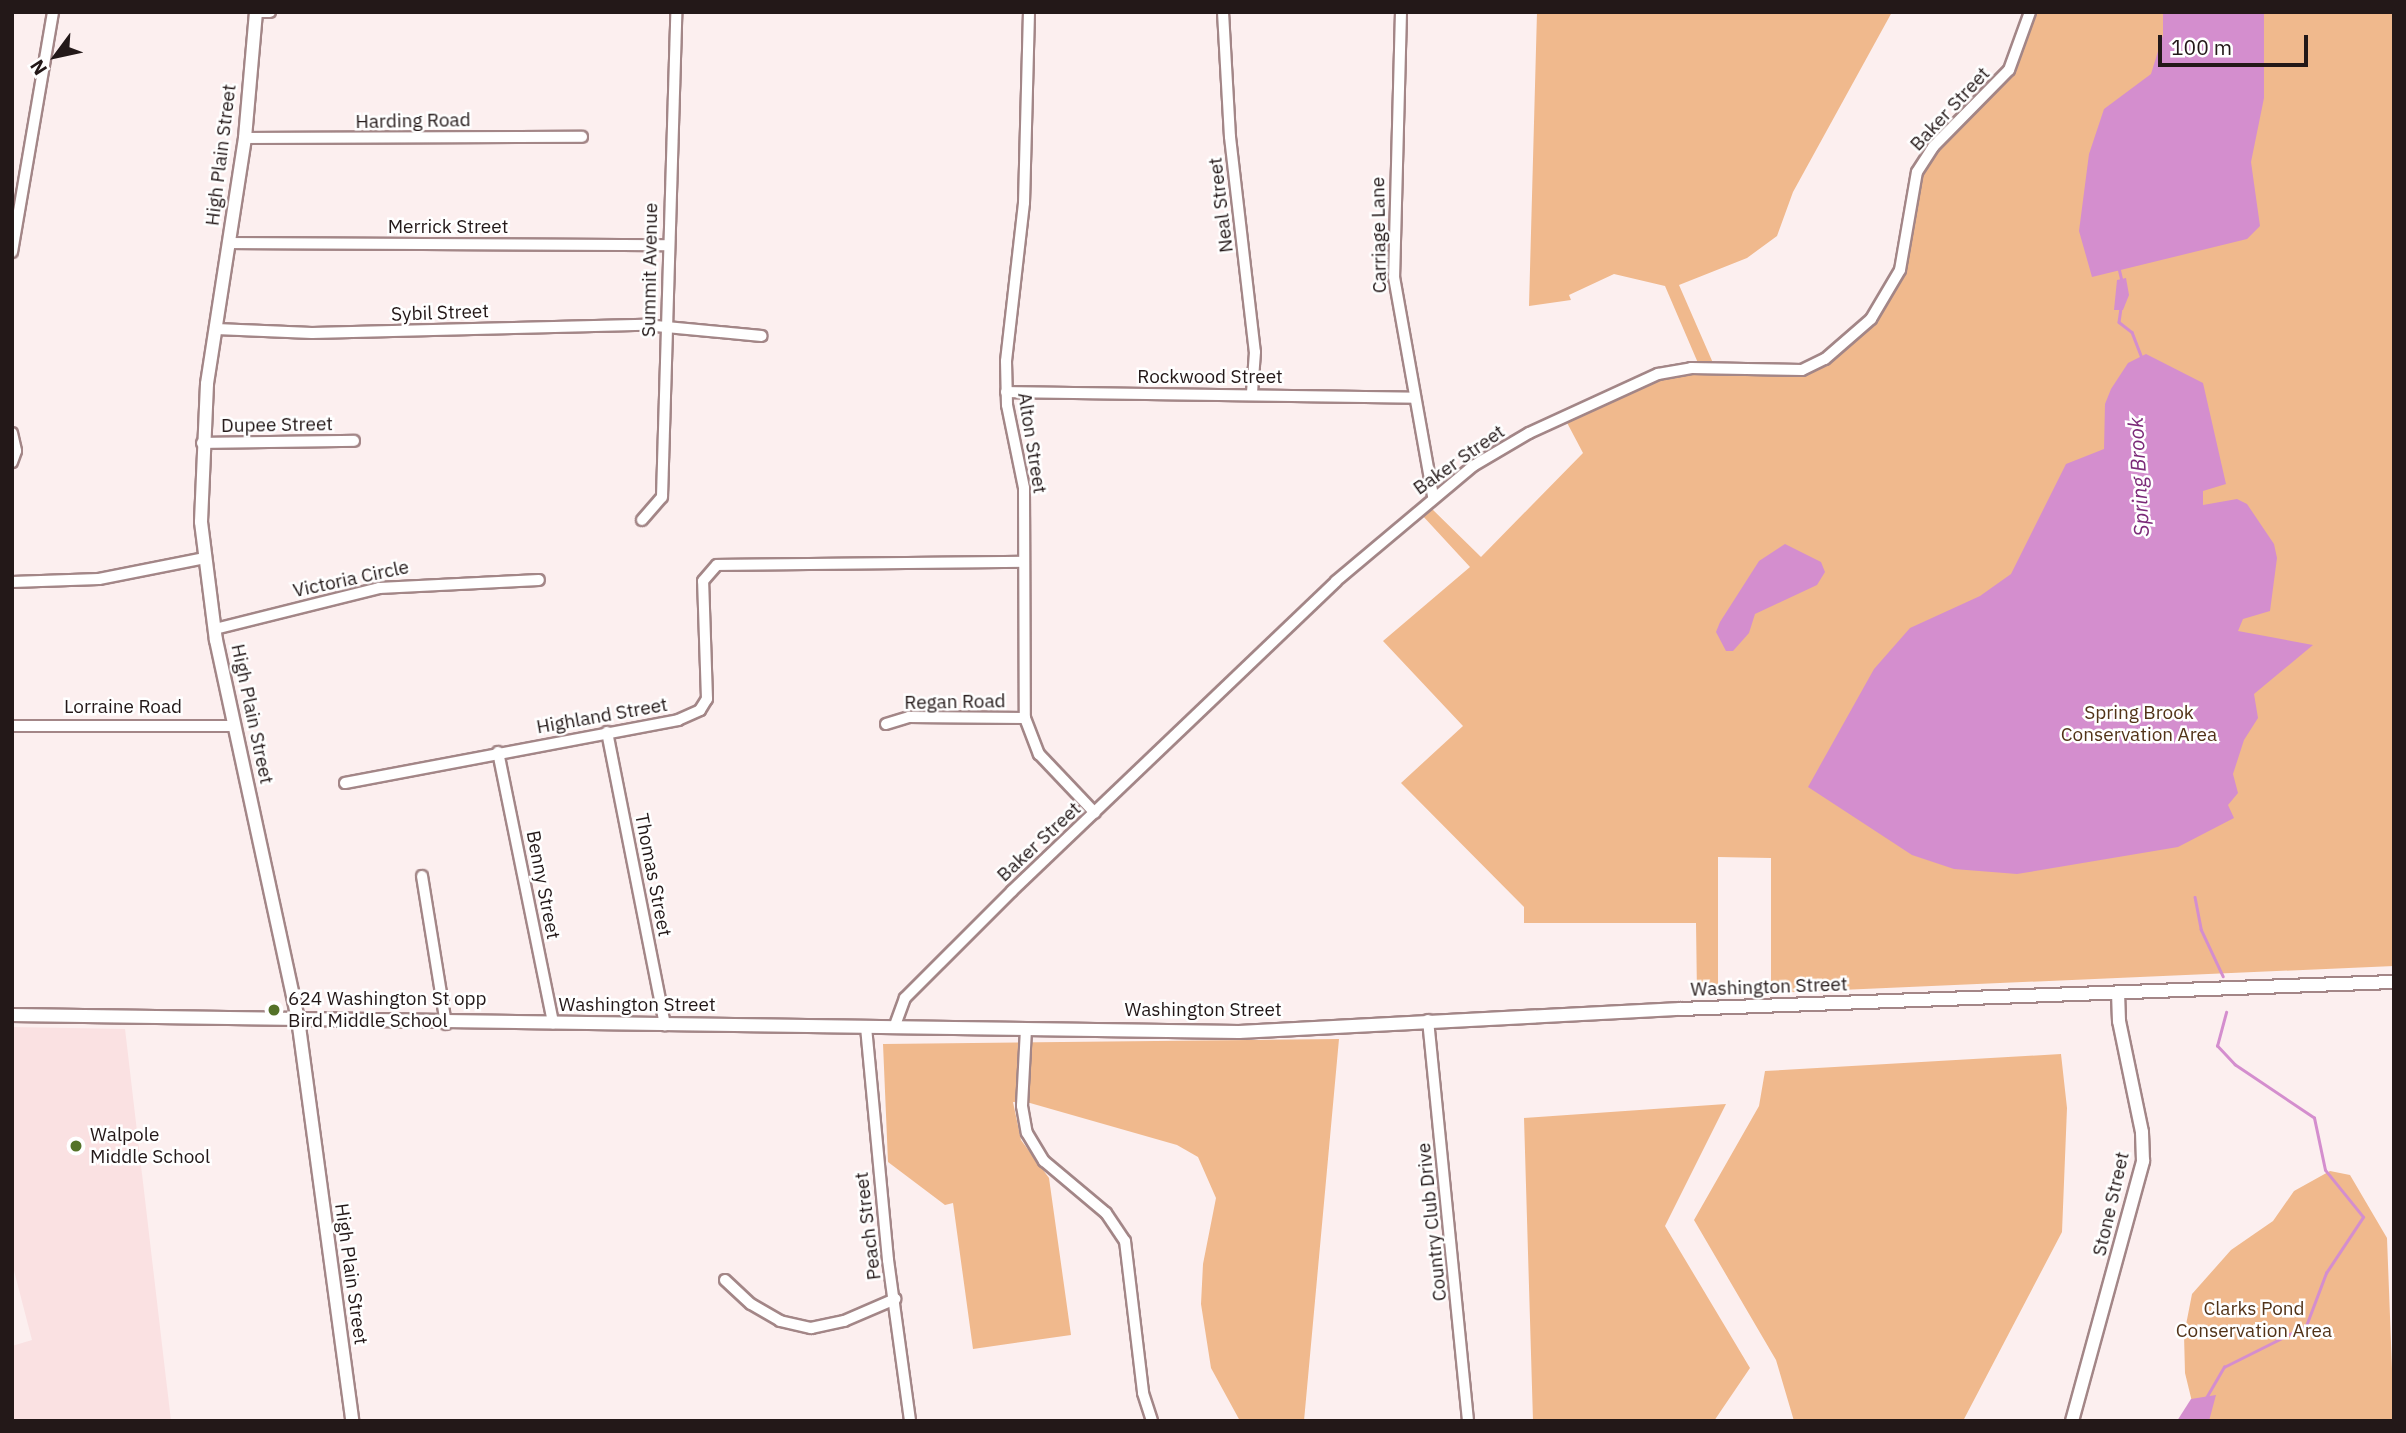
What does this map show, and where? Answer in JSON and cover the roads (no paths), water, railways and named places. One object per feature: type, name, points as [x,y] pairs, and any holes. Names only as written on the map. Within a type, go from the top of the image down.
[{"type":"main road","name":"High Plain Street","points":[[257,12],[245,138],[202,443],[205,558],[215,629],[234,726],[298,1019],[352,1421]]},
{"type":"main road","name":"Washington Street","points":[[12,1015],[446,1024],[1239,1032],[1428,1020],[2394,982]]},
{"type":"main road","name":"Stone Street","points":[[2072,1421],[2143,1161],[2143,1132],[2119,1021],[2118,992]]},
{"type":"street","points":[[12,252],[53,12]]},
{"type":"street","points":[[257,12],[270,12]]},
{"type":"street","name":"Summit Avenue","points":[[642,520],[662,497],[666,245],[676,12]]},
{"type":"street","name":"Alton Street","points":[[1029,12],[1024,203],[1006,392],[1024,488],[1025,718],[1039,754],[1095,813]]},
{"type":"street","name":"Neal Street","points":[[1223,12],[1230,137],[1255,352],[1252,393]]},
{"type":"street","name":"Carriage Lane","points":[[1401,12],[1394,277],[1433,497]]},
{"type":"street","name":"Baker Street","points":[[894,1028],[905,998],[1336,581],[1433,497],[1508,444],[1648,378],[1691,368],[1788,372],[1825,359],[1871,319],[1887,297],[1901,263],[1917,172],[1933,147],[2009,70],[2030,12]]},
{"type":"street","name":"Harding Road","points":[[245,138],[582,137]]},
{"type":"street","name":"Merrick Street","points":[[229,243],[666,245]]},
{"type":"street","name":"Sybil Street","points":[[216,329],[312,333],[666,327],[761,336]]},
{"type":"street","name":"Rockwood Street","points":[[1006,392],[1252,393],[1414,398]]},
{"type":"street","points":[[12,433],[16,451],[12,462]]},
{"type":"street","name":"Dupee Street","points":[[202,443],[354,441]]},
{"type":"street","points":[[12,582],[99,579],[205,558]]},
{"type":"street","name":"Highland Street","points":[[345,783],[683,719],[707,703],[703,581],[717,565],[1023,562]]},
{"type":"street","name":"Victoria Circle","points":[[215,629],[379,588],[539,580]]},
{"type":"street","name":"Regan Road","points":[[886,723],[908,717],[1025,718]]},
{"type":"street","name":"Lorraine Road","points":[[12,726],[234,726]]},
{"type":"street","name":"Thomas Street","points":[[607,732],[665,1025]]},
{"type":"street","name":"Benny Street","points":[[498,752],[553,1023]]},
{"type":"street","points":[[422,876],[446,1024]]},
{"type":"street","name":"Country Club Drive","points":[[1428,1020],[1468,1421]]},
{"type":"street","name":"Peach Street","points":[[866,1027],[867,1068],[910,1421]]},
{"type":"street","points":[[1026,1029],[1022,1106],[1027,1133],[1044,1161],[1120,1229],[1130,1255],[1143,1393],[1152,1421]]},
{"type":"street","points":[[726,1280],[751,1304],[780,1321],[811,1328],[844,1321],[895,1299]]},
{"type":"water","points":[[2163,12],[2264,12],[2264,98],[2251,162],[2260,226],[2247,239],[2092,277],[2079,231],[2089,154],[2104,109],[2151,74],[2163,35]]},
{"type":"water","points":[[2126,278],[2129,295],[2123,310],[2114,310],[2117,280]]},
{"type":"water","points":[[2146,354],[2203,383],[2226,484],[2203,491],[2203,505],[2237,499],[2247,504],[2274,544],[2277,558],[2270,611],[2243,619],[2238,631],[2313,645],[2254,694],[2258,718],[2244,740],[2233,774],[2238,793],[2228,805],[2234,818],[2178,847],[2017,874],[1954,869],[1912,855],[1808,787],[1874,669],[1910,628],[1980,596],[2011,574],[2066,464],[2104,449],[2105,404],[2111,389],[2128,363]]},
{"type":"water","points":[[1785,544],[1821,562],[1825,572],[1817,585],[1755,614],[1749,633],[1733,651],[1726,651],[1716,632],[1720,622],[1759,561]]},
{"type":"water","name":"Clarks Pond Conservation Area","points":[[2216,1395],[2209,1421],[2177,1421],[2191,1399]]},
{"type":"waterway","name":"Spring Brook","points":[[2119,268],[2122,281]]},
{"type":"waterway","name":"Spring Brook","points":[[2121,308],[2119,322],[2132,332],[2141,356]]},
{"type":"waterway","name":"Spring Brook","points":[[2195,897],[2201,929],[2223,976]]},
{"type":"waterway","name":"Spring Brook","points":[[2206,1398],[2224,1367],[2306,1326],[2326,1273],[2363,1217],[2325,1170],[2314,1118],[2235,1065],[2217,1046],[2226,1012]]},
{"type":"place","name":"624 Washington St opp Bird Middle School","points":[[274,1010]]},
{"type":"place","name":"Walpole Middle School","points":[[76,1146]]},
{"type":"park label","name":"Spring Brook Conservation Area","points":[[2139,724]]}]
